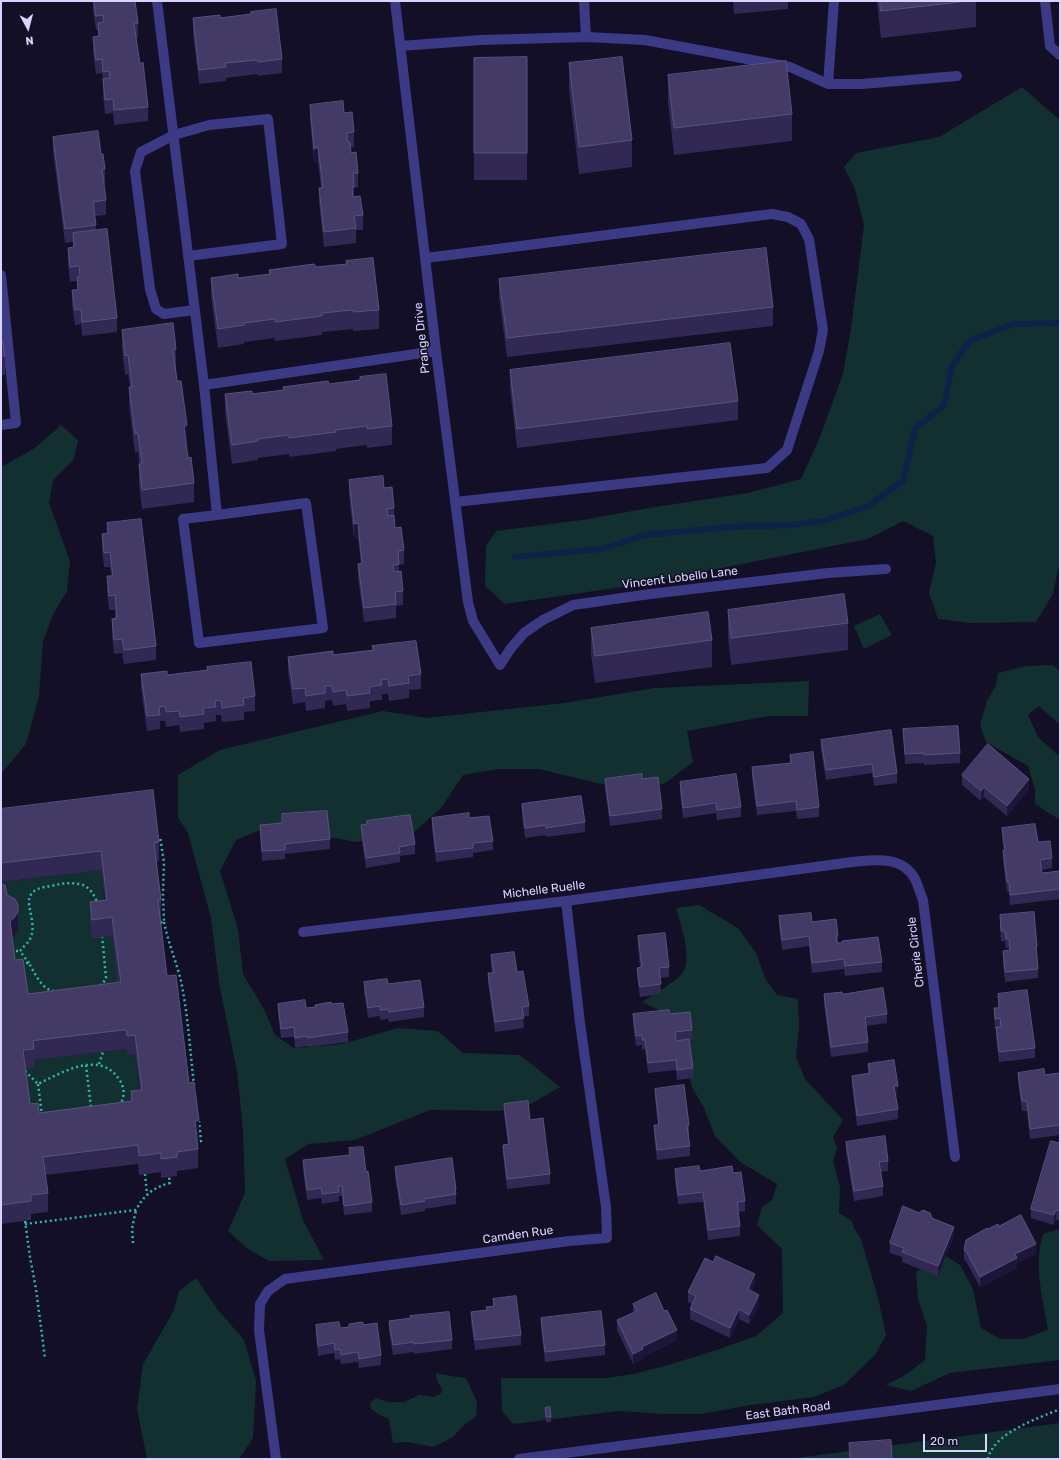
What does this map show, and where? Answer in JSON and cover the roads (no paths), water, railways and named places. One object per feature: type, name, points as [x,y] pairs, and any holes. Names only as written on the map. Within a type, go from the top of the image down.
[{"type":"street","points":[[157,1],[204,385],[217,515]]},
{"type":"street","name":"Prange Drive","points":[[395,1],[436,351],[468,602],[474,621],[500,665]]},
{"type":"street","points":[[584,1],[586,37]]},
{"type":"street","points":[[828,84],[834,1]]},
{"type":"street","points":[[1045,1],[1050,46],[1060,55]]},
{"type":"street","points":[[400,46],[481,40],[586,37],[645,40],[790,67],[828,84],[862,84],[957,76]]},
{"type":"street","points":[[188,256],[282,244],[268,119],[208,125],[174,135],[141,152],[136,171],[136,178],[150,289],[156,309],[164,314],[195,310]]},
{"type":"street","points":[[426,258],[772,214],[788,217],[801,224],[809,239],[823,330],[819,351],[787,450],[767,468],[455,502]]},
{"type":"street","points":[[1,274],[16,423],[1,425]]},
{"type":"street","points":[[204,385],[436,351]]},
{"type":"street","points":[[306,503],[323,628],[199,643],[183,519],[217,515],[306,503]]},
{"type":"street","name":"Vincent Lobello Lane","points":[[500,665],[511,648],[524,633],[543,620],[572,605],[828,572],[886,569]]},
{"type":"street","name":"Cherie Circle","points":[[788,870],[886,859],[902,865],[914,878],[923,900],[955,1156]]},
{"type":"street","name":"Michelle Ruelle","points":[[303,932],[566,901],[788,870]]},
{"type":"street","name":"Camden Rue","points":[[276,1459],[259,1330],[260,1304],[268,1291],[285,1279],[569,1241],[607,1238],[606,1207],[582,1037],[566,901]]},
{"type":"street","name":"East Bath Road","points":[[518,1459],[1060,1389]]},
{"type":"waterway","points":[[515,557],[601,549],[646,535],[729,527],[791,525],[824,521],[868,506],[903,481],[915,429],[944,405],[952,366],[969,341],[1013,324],[1060,323]]}]
